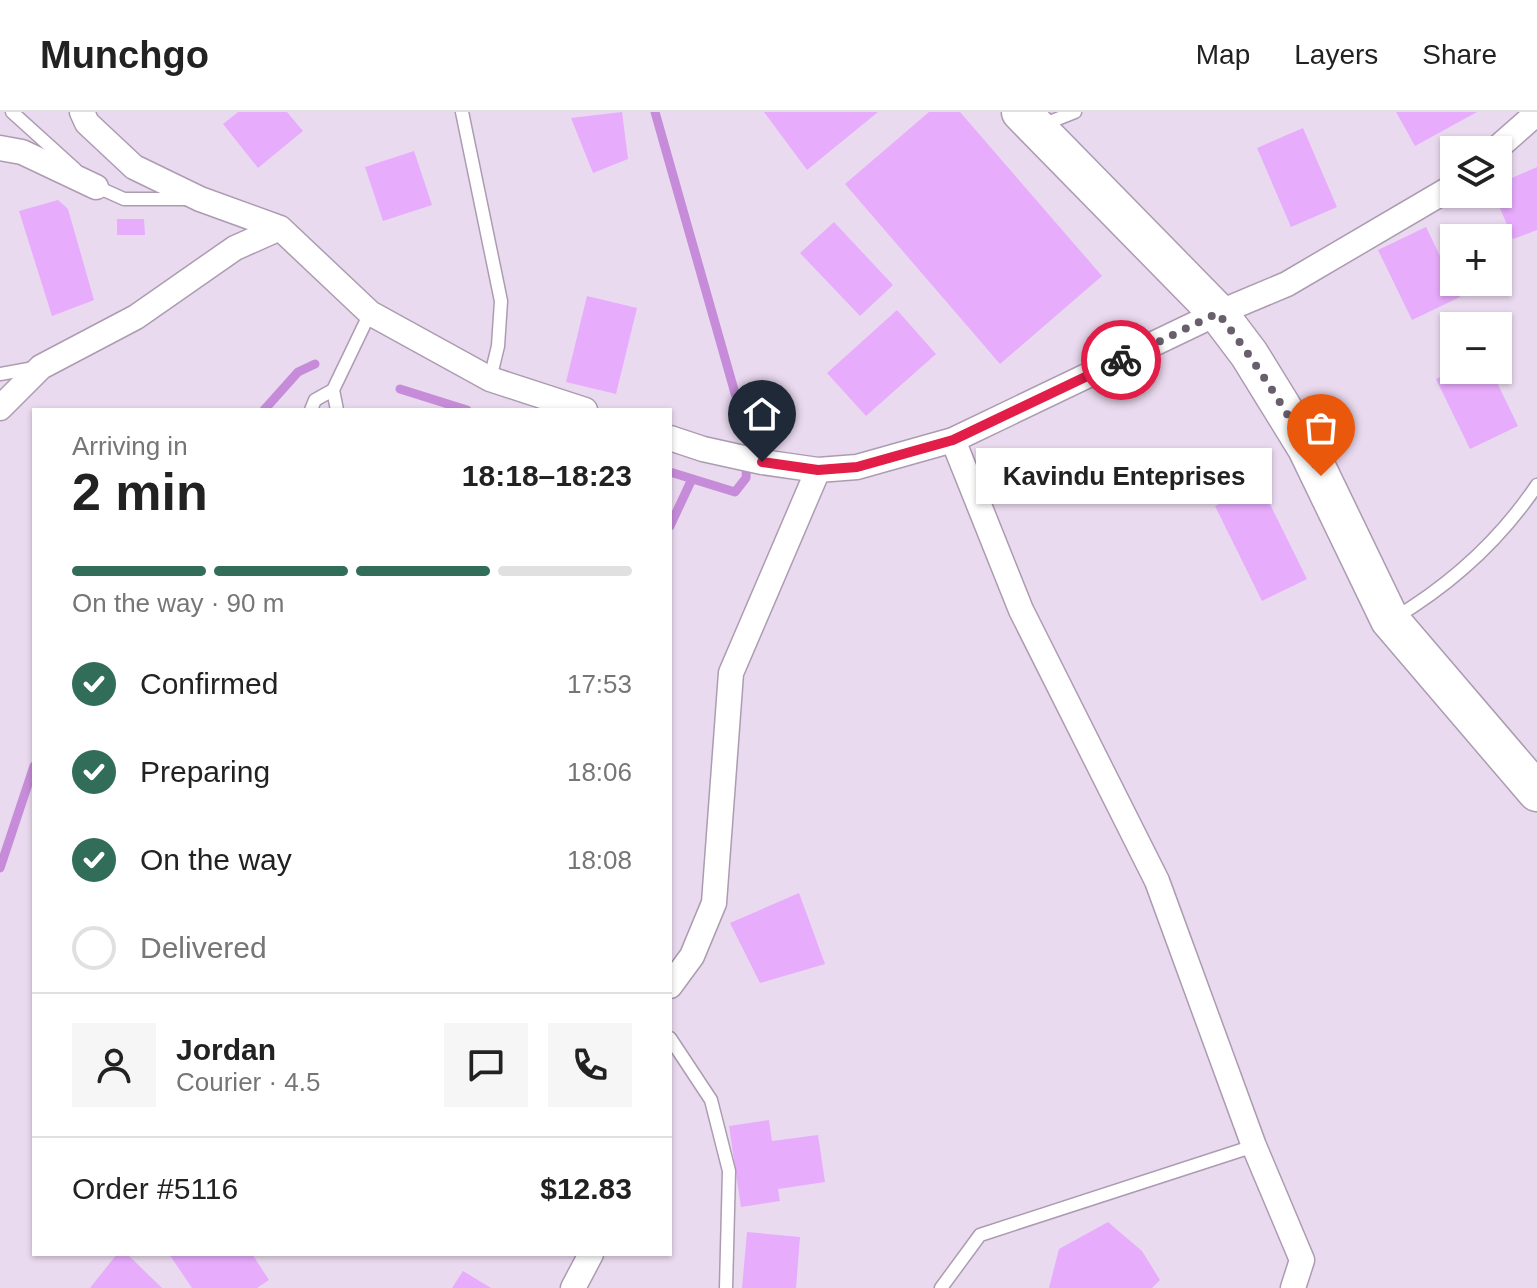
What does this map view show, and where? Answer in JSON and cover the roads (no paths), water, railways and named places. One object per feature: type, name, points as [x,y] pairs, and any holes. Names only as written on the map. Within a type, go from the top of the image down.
[{"type":"main road","points":[[1028,120],[1218,313],[1249,354],[1307,448],[1390,620],[1537,792]]},
{"type":"street","points":[[82,112],[87,123],[134,167],[200,199],[280,228],[370,313],[490,379],[579,408]]},
{"type":"street","points":[[1511,136],[1537,113]]},
{"type":"street","points":[[0,148],[22,152],[96,187]]},
{"type":"street","points":[[672,439],[762,462],[818,470],[857,467],[953,440],[1218,313],[1287,284],[1440,194]]},
{"type":"street","points":[[5,392],[41,367],[136,317],[235,248],[280,228]]},
{"type":"street","points":[[953,440],[1021,610],[1157,881],[1254,1146],[1302,1260],[1293,1288]]},
{"type":"street","points":[[672,983],[692,956],[714,903],[731,673],[818,470]]},
{"type":"street","points":[[573,1288],[590,1256]]},
{"type":"lane","points":[[12,112],[96,187],[124,199],[200,199]]},
{"type":"lane","points":[[462,112],[501,301],[498,346],[490,379]]},
{"type":"lane","points":[[1028,120],[1075,112]]},
{"type":"lane","points":[[312,408],[315,400],[333,390],[370,313]]},
{"type":"lane","points":[[333,390],[337,408]]},
{"type":"lane","points":[[0,423],[5,392]]},
{"type":"lane","points":[[1390,620],[1430,597],[1470,564],[1537,485]]},
{"type":"lane","points":[[672,1041],[711,1100],[729,1171],[726,1288]]},
{"type":"lane","points":[[941,1288],[980,1235],[1254,1146]]},
{"type":"waterway","points":[[655,112],[748,439],[746,478],[735,492],[672,473]]},
{"type":"waterway","points":[[266,408],[298,372],[315,364]]},
{"type":"waterway","points":[[400,389],[461,408]]},
{"type":"waterway","points":[[672,522],[692,479]]},
{"type":"waterway","points":[[0,868],[32,772]]},
{"type":"place","name":"Kavindu Enteprises","points":[[1321,476]]}]
